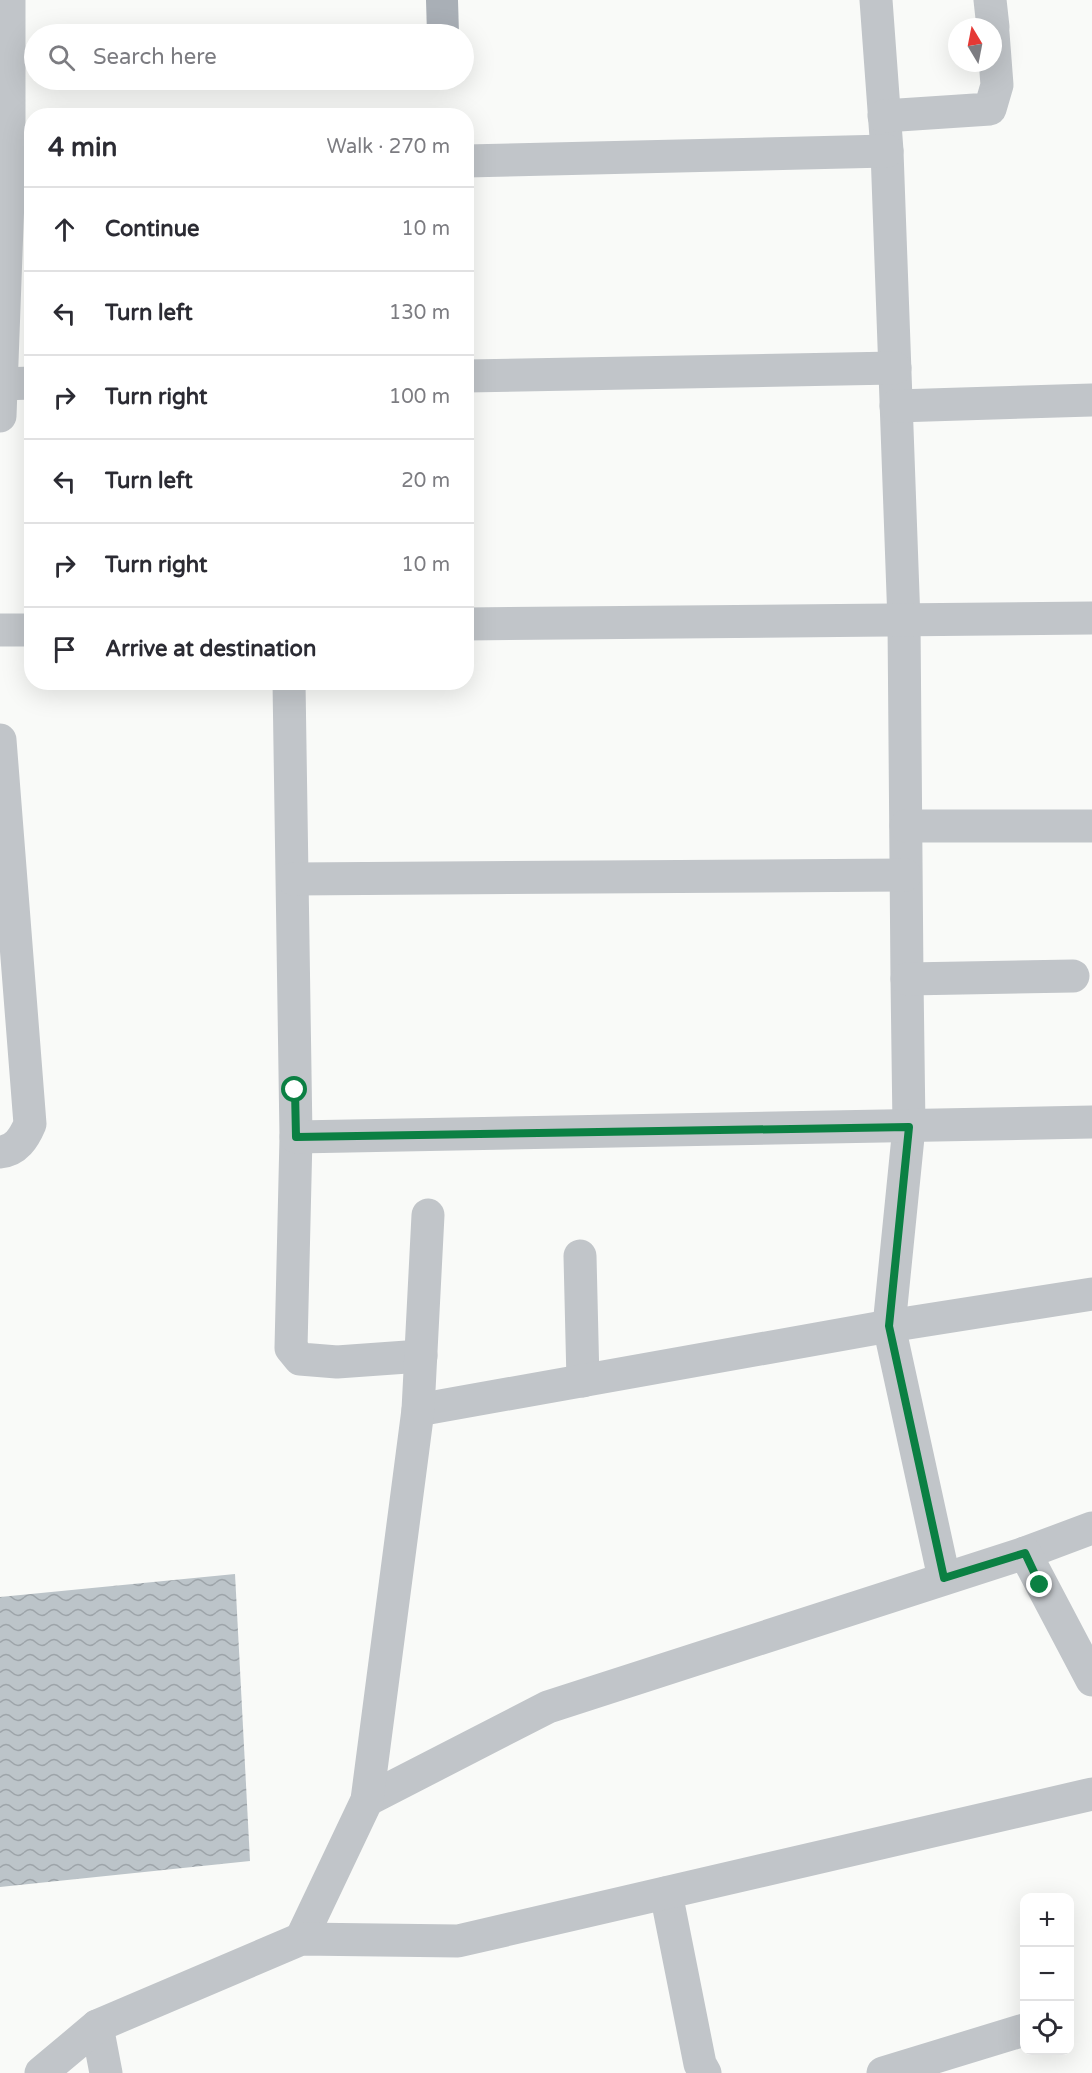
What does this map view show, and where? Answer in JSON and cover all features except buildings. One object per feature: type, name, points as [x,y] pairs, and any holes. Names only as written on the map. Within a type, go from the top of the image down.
[{"type":"street","points":[[0,416],[16,383],[2,331],[20,172],[5,67],[9,0]]},
{"type":"street","points":[[876,0],[887,151],[904,622],[905,875],[908,979],[909,1127],[889,1326],[944,1578]]},
{"type":"street","points":[[990,0],[992,18]]},
{"type":"street","points":[[884,116],[990,109],[997,85],[996,72]]},
{"type":"street","points":[[474,161],[887,151]]},
{"type":"street","points":[[474,376],[895,368]]},
{"type":"street","points":[[896,406],[1092,400]]},
{"type":"street","points":[[474,624],[904,622],[1092,618]]},
{"type":"street","points":[[0,630],[24,630]]},
{"type":"street","points":[[289,690],[296,1137],[291,1348],[300,1359],[337,1362],[421,1356]]},
{"type":"street","points":[[0,740],[30,1124],[24,1139],[8,1152],[0,1152]]},
{"type":"street","points":[[906,826],[1092,826]]},
{"type":"street","points":[[293,879],[905,875]]},
{"type":"street","points":[[908,979],[1073,976]]},
{"type":"street","points":[[296,1137],[1092,1122]]},
{"type":"street","points":[[301,1939],[367,1800],[418,1410],[428,1215]]},
{"type":"street","points":[[580,1256],[583,1381]]},
{"type":"street","points":[[418,1410],[889,1326],[1092,1294]]},
{"type":"street","points":[[367,1800],[548,1707],[1025,1553],[1092,1528]]},
{"type":"street","points":[[1025,1553],[1092,1680]]},
{"type":"street","points":[[40,2073],[96,2026],[301,1939],[458,1941],[1092,1794]]},
{"type":"street","points":[[666,1893],[700,2064],[705,2073]]},
{"type":"street","points":[[96,2026],[106,2073]]},
{"type":"street","points":[[883,2073],[1020,2031]]},
{"type":"water","points":[[235,1574],[250,1861],[0,1887],[0,1597]]},
{"type":"route","points":[[295,1090],[296,1137],[909,1127],[889,1326],[944,1578],[1025,1553],[1040,1585]]}]
